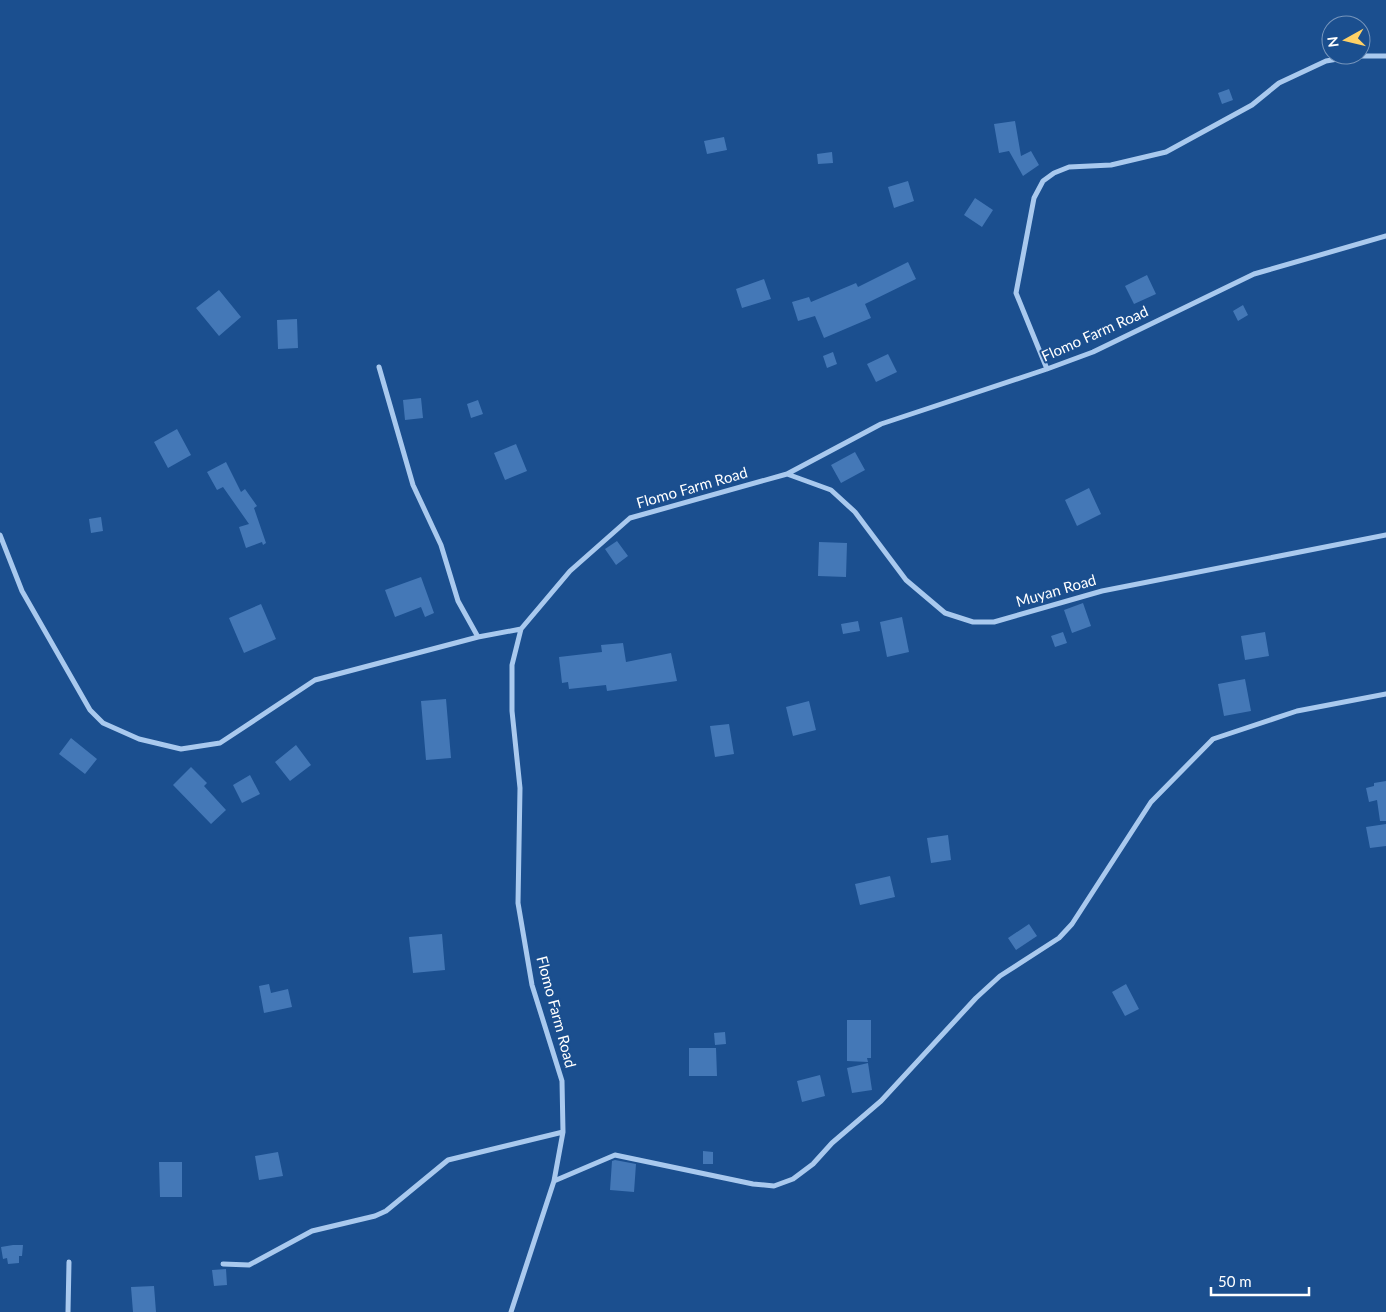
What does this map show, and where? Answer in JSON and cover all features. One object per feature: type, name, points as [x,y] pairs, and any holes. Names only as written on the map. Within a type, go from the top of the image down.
[{"type":"street","points":[[1047,369],[1016,293],[1034,198],[1043,181],[1054,173],[1069,167],[1111,165],[1166,152],[1252,105],[1279,83],[1326,61],[1355,56],[1386,56]]},
{"type":"street","name":"Flomo Farm Road","points":[[511,1312],[554,1181],[563,1132],[562,1081],[532,984],[518,903],[520,788],[512,711],[512,664],[521,630],[570,571],[630,518],[787,474],[881,424],[1093,352],[1254,274],[1386,236]]},
{"type":"street","points":[[379,367],[413,485],[441,545],[458,601],[478,637]]},
{"type":"street","name":"Muyan Road","points":[[787,474],[831,490],[855,512],[906,580],[945,613],[973,622],[994,622],[1102,591],[1386,535]]},
{"type":"street","points":[[0,535],[22,591],[90,710],[103,724],[112,728],[139,739],[181,749],[220,743],[315,680],[478,637],[521,630]]},
{"type":"street","points":[[554,1181],[615,1155],[754,1184],[774,1186],[794,1180],[881,1101],[976,998],[1000,976],[1059,938],[1072,924],[1151,802],[1213,739],[1297,711],[1386,694]]},
{"type":"street","points":[[223,1264],[249,1265],[312,1231],[375,1216],[386,1211],[448,1160],[563,1132]]},
{"type":"street","points":[[68,1312],[69,1262]]},
{"type":"building","points":[[1229,89],[1233,100],[1222,104],[1218,93]]},
{"type":"building","points":[[1015,121],[1021,156],[1031,151],[1039,165],[1023,176],[1009,151],[999,153],[994,124]]},
{"type":"building","points":[[724,137],[727,150],[707,154],[704,141]]},
{"type":"building","points":[[832,152],[833,163],[818,164],[817,154]]},
{"type":"building","points":[[908,181],[914,201],[894,208],[888,187]]},
{"type":"building","points":[[975,198],[993,210],[982,227],[964,215]]},
{"type":"building","points":[[908,262],[916,279],[865,304],[871,318],[824,338],[815,316],[798,321],[792,302],[809,297],[811,302],[856,283],[858,287]]},
{"type":"building","points":[[1147,275],[1156,294],[1134,304],[1125,286]]},
{"type":"building","points":[[764,279],[771,299],[742,308],[736,289]]},
{"type":"building","points":[[219,290],[241,317],[219,336],[196,308]]},
{"type":"building","points":[[1243,305],[1248,315],[1238,321],[1233,311]]},
{"type":"building","points":[[297,319],[298,348],[278,349],[277,320]]},
{"type":"building","points":[[833,352],[837,364],[827,368],[823,356]]},
{"type":"building","points":[[888,354],[897,372],[876,382],[867,364]]},
{"type":"building","points":[[421,398],[423,418],[405,420],[403,400]]},
{"type":"building","points":[[478,400],[483,414],[471,418],[467,404]]},
{"type":"building","points":[[177,429],[191,455],[168,468],[154,442]]},
{"type":"building","points":[[516,444],[527,471],[505,480],[494,453]]},
{"type":"building","points":[[855,452],[865,470],[841,483],[831,465]]},
{"type":"building","points":[[226,462],[241,492],[245,489],[257,506],[254,508],[266,543],[263,545],[262,542],[246,548],[239,527],[249,524],[223,487],[217,490],[207,472]]},
{"type":"building","points":[[1089,488],[1101,514],[1077,526],[1065,500]]},
{"type":"building","points":[[101,517],[103,531],[91,533],[89,519]]},
{"type":"building","points":[[617,541],[628,556],[616,565],[605,549]]},
{"type":"building","points":[[819,542],[847,543],[846,577],[818,576]]},
{"type":"building","points":[[421,577],[434,613],[425,617],[421,607],[395,617],[385,590]]},
{"type":"building","points":[[1083,603],[1091,626],[1072,633],[1064,610]]},
{"type":"building","points":[[261,604],[276,639],[244,653],[229,618]]},
{"type":"building","points":[[902,617],[909,652],[887,657],[880,622]]},
{"type":"building","points":[[858,621],[860,631],[843,634],[841,624]]},
{"type":"building","points":[[1063,632],[1067,643],[1055,647],[1051,636]]},
{"type":"building","points":[[1265,632],[1269,656],[1245,660],[1241,636]]},
{"type":"building","points":[[623,643],[626,662],[671,653],[677,681],[607,691],[606,685],[569,689],[568,682],[562,683],[559,657],[602,652],[601,645]]},
{"type":"building","points":[[1245,679],[1251,711],[1224,716],[1218,684]]},
{"type":"building","points":[[446,699],[451,758],[426,760],[421,701]]},
{"type":"building","points":[[809,701],[816,730],[793,736],[786,707]]},
{"type":"building","points":[[729,724],[734,754],[715,757],[710,726]]},
{"type":"building","points":[[71,738],[97,759],[85,774],[59,754]]},
{"type":"building","points":[[296,745],[311,765],[290,781],[275,762]]},
{"type":"building","points":[[191,767],[207,783],[204,786],[226,810],[211,824],[173,785]]},
{"type":"building","points":[[250,775],[260,794],[242,803],[233,785]]},
{"type":"building","points":[[1386,781],[1386,821],[1380,821],[1377,800],[1369,802],[1366,788],[1374,786],[1374,783]]},
{"type":"building","points":[[1386,824],[1386,846],[1370,848],[1366,827]]},
{"type":"building","points":[[948,835],[951,860],[931,863],[927,838]]},
{"type":"building","points":[[890,876],[895,897],[860,905],[855,884]]},
{"type":"building","points":[[1029,924],[1037,936],[1016,950],[1008,938]]},
{"type":"building","points":[[442,934],[445,970],[413,973],[409,937]]},
{"type":"building","points":[[269,984],[271,993],[288,989],[292,1007],[264,1013],[259,986]]},
{"type":"building","points":[[1126,984],[1139,1009],[1125,1016],[1112,992]]},
{"type":"building","points":[[847,1020],[871,1020],[871,1058],[867,1058],[868,1062],[847,1061]]},
{"type":"building","points":[[725,1032],[726,1044],[715,1045],[714,1033]]},
{"type":"building","points":[[689,1048],[716,1048],[717,1076],[689,1076]]},
{"type":"building","points":[[868,1063],[872,1090],[852,1093],[847,1068]]},
{"type":"building","points":[[820,1075],[825,1096],[802,1102],[797,1081]]},
{"type":"building","points":[[703,1151],[713,1152],[713,1164],[703,1164]]},
{"type":"building","points":[[278,1152],[283,1176],[259,1180],[255,1156]]},
{"type":"building","points":[[612,1161],[636,1164],[634,1192],[610,1190]]},
{"type":"building","points":[[159,1162],[182,1162],[182,1197],[160,1197]]},
{"type":"building","points":[[23,1245],[22,1256],[19,1256],[19,1263],[8,1264],[7,1258],[3,1259],[1,1247]]},
{"type":"building","points":[[226,1269],[227,1285],[214,1286],[212,1270]]},
{"type":"building","points":[[154,1286],[156,1312],[133,1312],[131,1287]]}]
